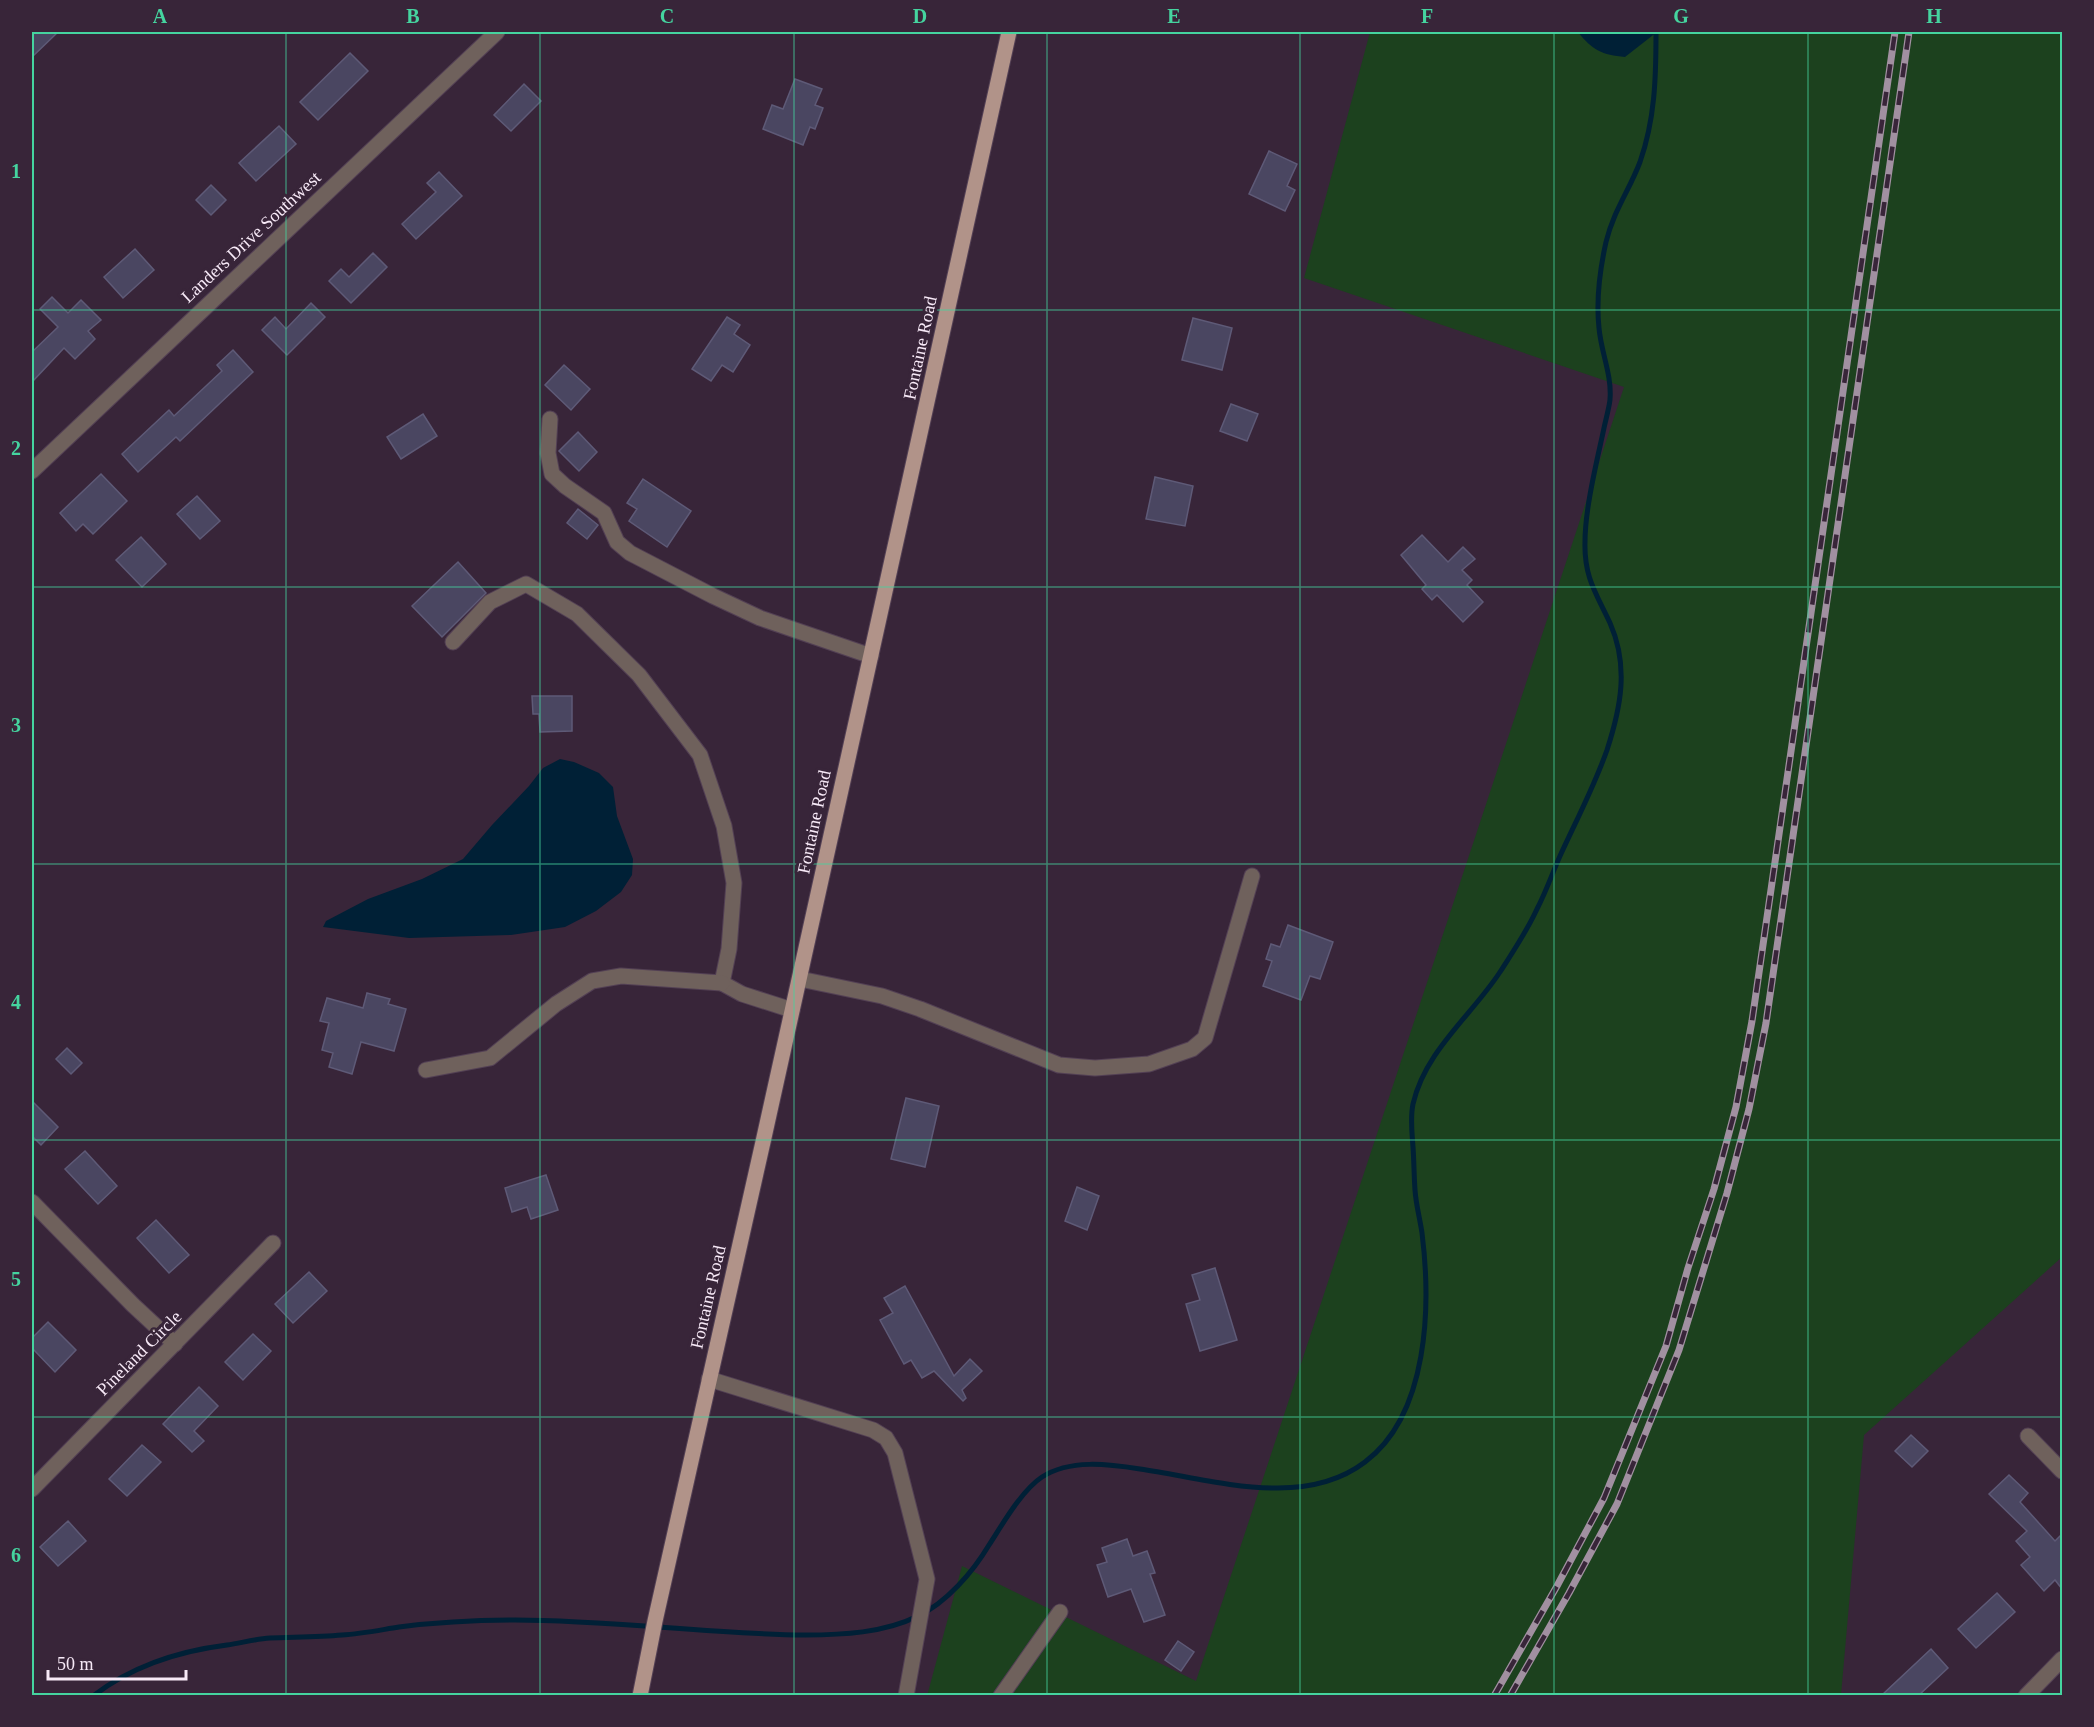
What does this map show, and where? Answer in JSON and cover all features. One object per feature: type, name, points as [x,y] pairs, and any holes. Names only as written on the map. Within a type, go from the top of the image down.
[{"type":"main road","name":"Fontaine Road","points":[[640,1695],[1009,32]]},
{"type":"street","name":"Landers Drive Southwest","points":[[32,471],[497,32]]},
{"type":"street","points":[[550,419],[548,453],[552,474],[565,486],[604,513],[617,542],[630,553],[760,618],[871,656]]},
{"type":"street","points":[[453,642],[490,602],[526,584],[578,614],[639,675],[700,754],[724,826],[734,883],[729,949],[722,983]]},
{"type":"street","points":[[800,979],[882,996],[1059,1065],[1095,1068],[1149,1064],[1192,1048],[1205,1038],[1252,876]]},
{"type":"street","points":[[426,1070],[490,1058],[556,1004],[592,981],[621,976],[722,983],[742,994],[792,1010]]},
{"type":"street","points":[[32,1202],[133,1305],[175,1344]]},
{"type":"street","name":"Pineland Circle","points":[[32,1489],[273,1243]]},
{"type":"street","points":[[709,1379],[873,1430],[886,1438],[895,1453],[927,1579],[906,1695]]},
{"type":"street","points":[[2028,1436],[2062,1471]]},
{"type":"street","points":[[1001,1695],[1060,1612]]},
{"type":"street","points":[[2025,1695],[2062,1659]]},
{"type":"green space","points":[[1370,32],[2062,32],[2062,1257],[1864,1435],[1841,1695],[927,1696],[962,1566],[1196,1681],[1624,387],[1304,278]]},
{"type":"water","points":[[1578,32],[1657,32],[1625,57],[1610,55],[1598,50]]},
{"type":"water","points":[[560,759],[574,762],[599,773],[613,787],[617,816],[633,859],[632,875],[621,892],[596,911],[565,927],[511,935],[409,938],[323,927],[326,921],[368,899],[422,879],[463,859],[543,768]]},
{"type":"building","points":[[32,32],[58,32],[32,57]]},
{"type":"building","points":[[350,53],[368,71],[318,120],[300,102]]},
{"type":"building","points":[[795,79],[822,89],[815,105],[823,108],[815,129],[810,127],[803,145],[763,129],[772,105],[783,109]]},
{"type":"building","points":[[524,84],[541,101],[511,131],[494,115]]},
{"type":"building","points":[[279,126],[296,144],[256,181],[239,163]]},
{"type":"building","points":[[1269,151],[1297,164],[1287,186],[1295,190],[1285,211],[1249,194]]},
{"type":"building","points":[[439,172],[462,196],[416,239],[402,224],[436,192],[427,183]]},
{"type":"building","points":[[211,185],[226,200],[211,215],[196,200]]},
{"type":"building","points":[[135,249],[154,270],[123,298],[104,277]]},
{"type":"building","points":[[373,253],[387,267],[351,303],[329,281],[341,269],[349,277]]},
{"type":"building","points":[[52,297],[68,313],[81,300],[101,320],[88,331],[95,339],[75,359],[64,348],[32,382],[32,352],[58,327],[40,309]]},
{"type":"building","points":[[311,303],[325,317],[287,355],[262,330],[275,317],[286,329]]},
{"type":"building","points":[[727,317],[740,325],[734,334],[750,345],[733,372],[722,365],[711,381],[692,369]]},
{"type":"building","points":[[1193,318],[1232,328],[1222,370],[1182,360]]},
{"type":"building","points":[[233,350],[253,372],[180,441],[176,437],[138,472],[122,454],[169,410],[174,416],[222,371],[217,365]]},
{"type":"building","points":[[564,365],[590,389],[571,410],[545,385]]},
{"type":"building","points":[[1231,404],[1258,414],[1247,441],[1220,431]]},
{"type":"building","points":[[423,414],[437,436],[401,459],[387,437]]},
{"type":"building","points":[[578,432],[597,452],[579,471],[559,451]]},
{"type":"building","points":[[101,474],[127,501],[93,534],[83,524],[76,531],[60,513]]},
{"type":"building","points":[[1155,477],[1193,486],[1185,526],[1146,519]]},
{"type":"building","points":[[643,479],[691,511],[667,547],[629,521],[637,509],[627,503]]},
{"type":"building","points":[[197,496],[220,521],[200,539],[177,514]]},
{"type":"building","points":[[578,509],[598,525],[587,539],[567,523]]},
{"type":"building","points":[[1422,535],[1448,562],[1463,547],[1475,559],[1462,570],[1472,580],[1467,585],[1483,602],[1463,622],[1437,595],[1432,600],[1422,589],[1426,585],[1401,555]]},
{"type":"building","points":[[141,537],[166,564],[142,587],[116,560]]},
{"type":"building","points":[[458,562],[486,593],[442,637],[412,606]]},
{"type":"building","points":[[532,696],[572,696],[572,731],[540,732],[539,714],[533,714]]},
{"type":"building","points":[[1288,925],[1333,942],[1320,979],[1310,976],[1301,1000],[1263,986],[1272,961],[1266,959],[1271,944],[1280,947]]},
{"type":"building","points":[[367,993],[390,999],[388,1004],[406,1009],[394,1051],[361,1042],[352,1074],[329,1067],[333,1053],[322,1050],[329,1023],[320,1021],[327,998],[363,1008]]},
{"type":"building","points":[[67,1048],[82,1063],[71,1074],[56,1059]]},
{"type":"building","points":[[906,1098],[939,1106],[925,1167],[891,1159]]},
{"type":"building","points":[[32,1101],[58,1127],[41,1145],[32,1136]]},
{"type":"building","points":[[85,1151],[117,1186],[98,1204],[65,1169]]},
{"type":"building","points":[[546,1175],[558,1210],[531,1219],[527,1207],[512,1212],[505,1188]]},
{"type":"building","points":[[1077,1187],[1099,1196],[1087,1230],[1065,1221]]},
{"type":"building","points":[[156,1220],[189,1255],[169,1273],[137,1238]]},
{"type":"building","points":[[1215,1268],[1237,1340],[1200,1351],[1186,1304],[1200,1300],[1192,1275]]},
{"type":"building","points":[[309,1272],[327,1291],[293,1323],[275,1304]]},
{"type":"building","points":[[905,1286],[954,1376],[970,1359],[982,1371],[962,1390],[966,1398],[963,1401],[934,1371],[922,1378],[911,1360],[904,1364],[880,1320],[893,1313],[884,1298]]},
{"type":"building","points":[[48,1322],[76,1350],[55,1372],[32,1348],[32,1338]]},
{"type":"building","points":[[253,1334],[271,1351],[243,1380],[225,1362]]},
{"type":"building","points":[[199,1387],[218,1406],[194,1431],[204,1441],[192,1452],[163,1424]]},
{"type":"building","points":[[1911,1435],[1928,1451],[1912,1467],[1895,1451]]},
{"type":"building","points":[[142,1445],[161,1462],[127,1496],[109,1479]]},
{"type":"building","points":[[2009,1475],[2028,1493],[2020,1502],[2055,1541],[2062,1534],[2062,1589],[2055,1580],[2044,1591],[2021,1565],[2030,1557],[2016,1541],[2027,1531],[1989,1494]]},
{"type":"building","points":[[68,1521],[86,1541],[58,1566],[40,1547]]},
{"type":"building","points":[[1127,1539],[1133,1556],[1147,1551],[1155,1573],[1150,1574],[1165,1615],[1144,1622],[1131,1589],[1108,1597],[1097,1565],[1107,1562],[1102,1548]]},
{"type":"building","points":[[1997,1593],[2015,1612],[1976,1648],[1958,1629]]},
{"type":"building","points":[[1178,1641],[1194,1652],[1181,1671],[1165,1660]]},
{"type":"building","points":[[1931,1649],[1948,1668],[1919,1695],[1882,1695]]},
{"type":"waterway","points":[[93,1696],[140,1668],[191,1651],[264,1639],[363,1633],[428,1624],[486,1620],[551,1621],[805,1635],[877,1629],[918,1616],[949,1595],[975,1566],[1027,1490],[1053,1471],[1090,1464],[1140,1469],[1226,1484],[1285,1488],[1313,1485],[1340,1476],[1365,1462],[1386,1441],[1402,1416],[1414,1387],[1425,1324],[1425,1262],[1416,1201],[1412,1125],[1413,1104],[1419,1085],[1438,1050],[1489,988],[1533,917],[1591,791],[1616,718],[1621,686],[1620,655],[1610,623],[1592,584],[1585,554],[1589,500],[1610,399],[1599,328],[1598,296],[1609,231],[1640,162],[1649,130],[1655,82],[1656,33]]},
{"type":"railway","points":[[1494,1696],[1604,1498],[1666,1346],[1714,1189],[1736,1107],[1752,1021],[1895,32]]},
{"type":"railway","points":[[1510,1696],[1617,1504],[1679,1350],[1727,1193],[1749,1109],[1766,1023],[1909,32]]}]
